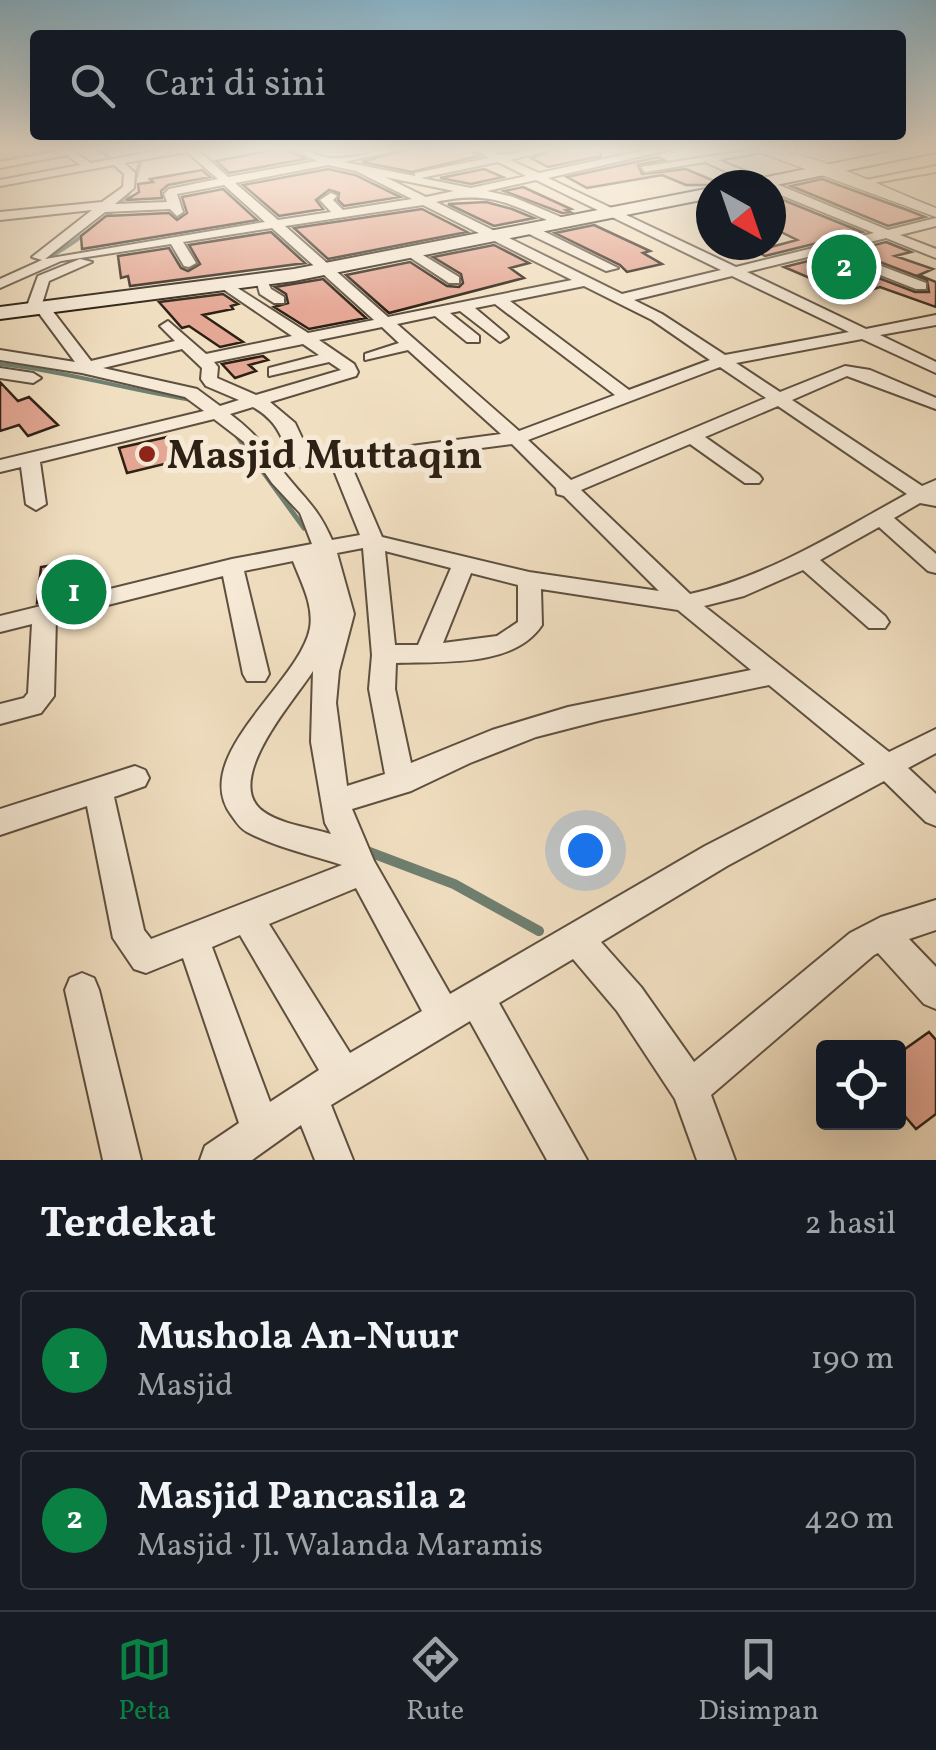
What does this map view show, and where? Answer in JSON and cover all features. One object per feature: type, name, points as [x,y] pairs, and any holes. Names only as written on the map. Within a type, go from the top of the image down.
[{"type":"main road","points":[[0,313],[130,306],[225,284],[327,270],[672,202]]},
{"type":"street","points":[[0,280],[38,261],[113,202]]},
{"type":"street","points":[[0,216],[34,227],[109,207],[176,208],[173,202]]},
{"type":"street","points":[[250,202],[516,438],[564,490],[686,603],[890,768],[936,813]]},
{"type":"street","points":[[328,202],[340,214]]},
{"type":"street","points":[[38,261],[418,202]]},
{"type":"street","points":[[427,202],[667,323],[777,401],[931,495]]},
{"type":"street","points":[[518,202],[564,223]]},
{"type":"street","points":[[589,202],[936,368]]},
{"type":"street","points":[[803,202],[936,254]]},
{"type":"street","points":[[908,202],[936,213]]},
{"type":"street","points":[[620,298],[936,222]]},
{"type":"street","points":[[34,227],[38,261]]},
{"type":"street","points":[[531,230],[612,268]]},
{"type":"street","points":[[175,240],[189,263]]},
{"type":"street","points":[[824,249],[921,286]]},
{"type":"street","points":[[413,253],[454,280]]},
{"type":"street","points":[[85,262],[43,280],[38,309],[85,368]]},
{"type":"street","points":[[260,279],[265,290],[279,300]]},
{"type":"street","points":[[199,360],[582,282]]},
{"type":"street","points":[[0,466],[209,414],[350,372],[225,284]]},
{"type":"street","points":[[499,300],[626,396]]},
{"type":"street","points":[[464,307],[500,338]]},
{"type":"street","points":[[439,312],[473,338]]},
{"type":"street","points":[[168,326],[182,344],[210,367],[208,379],[291,426],[301,458],[307,464],[516,438],[721,360],[936,320]]},
{"type":"street","points":[[917,325],[936,335]]},
{"type":"street","points":[[85,368],[182,344]]},
{"type":"street","points":[[371,357],[409,345]]},
{"type":"street","points":[[0,356],[85,368],[181,390],[260,448],[274,472],[309,511],[322,631],[306,668],[244,752],[235,770],[232,789],[241,812],[254,822],[357,860]]},
{"type":"street","points":[[274,372],[332,356]]},
{"type":"street","points":[[564,490],[850,371],[936,404]]},
{"type":"street","points":[[0,373],[33,378]]},
{"type":"street","points":[[691,436],[752,478]]},
{"type":"street","points":[[30,458],[36,504]]},
{"type":"street","points":[[340,462],[373,541],[384,655],[384,706],[401,783]]},
{"type":"street","points":[[0,624],[232,566],[373,541],[528,580],[686,603],[736,591],[806,560],[880,518],[931,495]]},
{"type":"street","points":[[880,518],[936,566]]},
{"type":"street","points":[[312,549],[342,620],[326,671],[323,703],[338,812],[357,860],[444,1018]]},
{"type":"street","points":[[806,560],[877,622]]},
{"type":"street","points":[[428,651],[462,565]]},
{"type":"street","points":[[232,566],[256,674]]},
{"type":"street","points":[[384,655],[498,647],[517,638],[530,625],[528,580]]},
{"type":"street","points":[[0,714],[32,706],[42,696],[44,613]]},
{"type":"street","points":[[338,812],[502,738],[773,674]]},
{"type":"street","points":[[219,1160],[310,1097],[716,856],[890,768],[936,740]]},
{"type":"street","points":[[0,822],[134,778]]},
{"type":"street","points":[[98,790],[129,938],[146,957],[248,920],[357,860]]},
{"type":"street","points":[[690,1089],[703,1082],[862,944],[881,933],[936,915]]},
{"type":"street","points":[[248,920],[344,1077]]},
{"type":"street","points":[[881,933],[936,992]]},
{"type":"street","points":[[577,939],[628,999],[690,1089],[716,1160]]},
{"type":"street","points":[[200,958],[261,1130]]},
{"type":"street","points":[[82,990],[122,1160]]},
{"type":"street","points":[[477,998],[568,1160]]},
{"type":"street","points":[[310,1097],[334,1160]]},
{"type":"building","points":[[184,202],[237,202],[257,220],[82,249],[81,236],[106,216],[169,213],[177,220],[187,213]]},
{"type":"building","points":[[263,202],[318,202],[323,209],[279,216]]},
{"type":"building","points":[[486,202],[534,218],[494,226],[448,204]]},
{"type":"building","points":[[533,202],[556,202],[571,209],[562,213]]},
{"type":"building","points":[[786,202],[862,232],[786,251],[786,243],[797,240],[786,234]]},
{"type":"building","points":[[830,202],[885,202],[925,217],[888,226]]},
{"type":"building","points":[[422,209],[467,232],[328,259],[294,228]]},
{"type":"building","points":[[594,225],[650,251],[643,253],[662,264],[627,272],[555,233]]},
{"type":"building","points":[[271,232],[305,263],[130,286],[128,276],[121,278],[118,256],[169,248],[181,268],[188,271],[200,264],[189,245]]},
{"type":"building","points":[[886,242],[911,252],[895,256],[933,269],[919,275],[936,282],[936,307],[880,287],[864,292],[834,282],[826,285],[784,267],[824,257],[915,292],[929,292],[927,280],[851,251]]},
{"type":"building","points":[[494,245],[529,263],[510,268],[524,278],[389,313],[346,275],[410,262],[447,286],[459,287],[463,283],[461,274],[433,257]]},
{"type":"building","points":[[323,279],[366,318],[309,329],[274,307],[288,303],[286,294],[275,287]]},
{"type":"building","points":[[223,294],[238,304],[231,306],[233,309],[203,315],[243,342],[220,347],[189,326],[182,328],[159,302]]},
{"type":"building","points":[[263,356],[268,360],[249,365],[256,371],[235,378],[222,364]]},
{"type":"building","points":[[0,382],[18,401],[29,397],[58,425],[28,436],[19,425],[0,431]]},
{"type":"building","name":"Masjid Muttaqin","points":[[167,437],[177,461],[127,473],[119,448]]},
{"type":"building","points":[[65,563],[62,597],[37,603],[41,567]]},
{"type":"building","points":[[929,1032],[936,1040],[936,1114],[916,1129],[906,1117],[906,1048]]},
{"type":"waterway","points":[[42,261],[106,218],[121,202]]},
{"type":"waterway","points":[[0,364],[192,400]]},
{"type":"waterway","points":[[237,436],[304,528]]},
{"type":"waterway","points":[[364,850],[454,884],[539,931]]},
{"type":"place","name":"Masjid Pancasila 2","points":[[844,267]]},
{"type":"place","name":"Masjid Muttaqin","points":[[147,454]]},
{"type":"place","name":"Mushola An-Nuur","points":[[74,592]]}]
